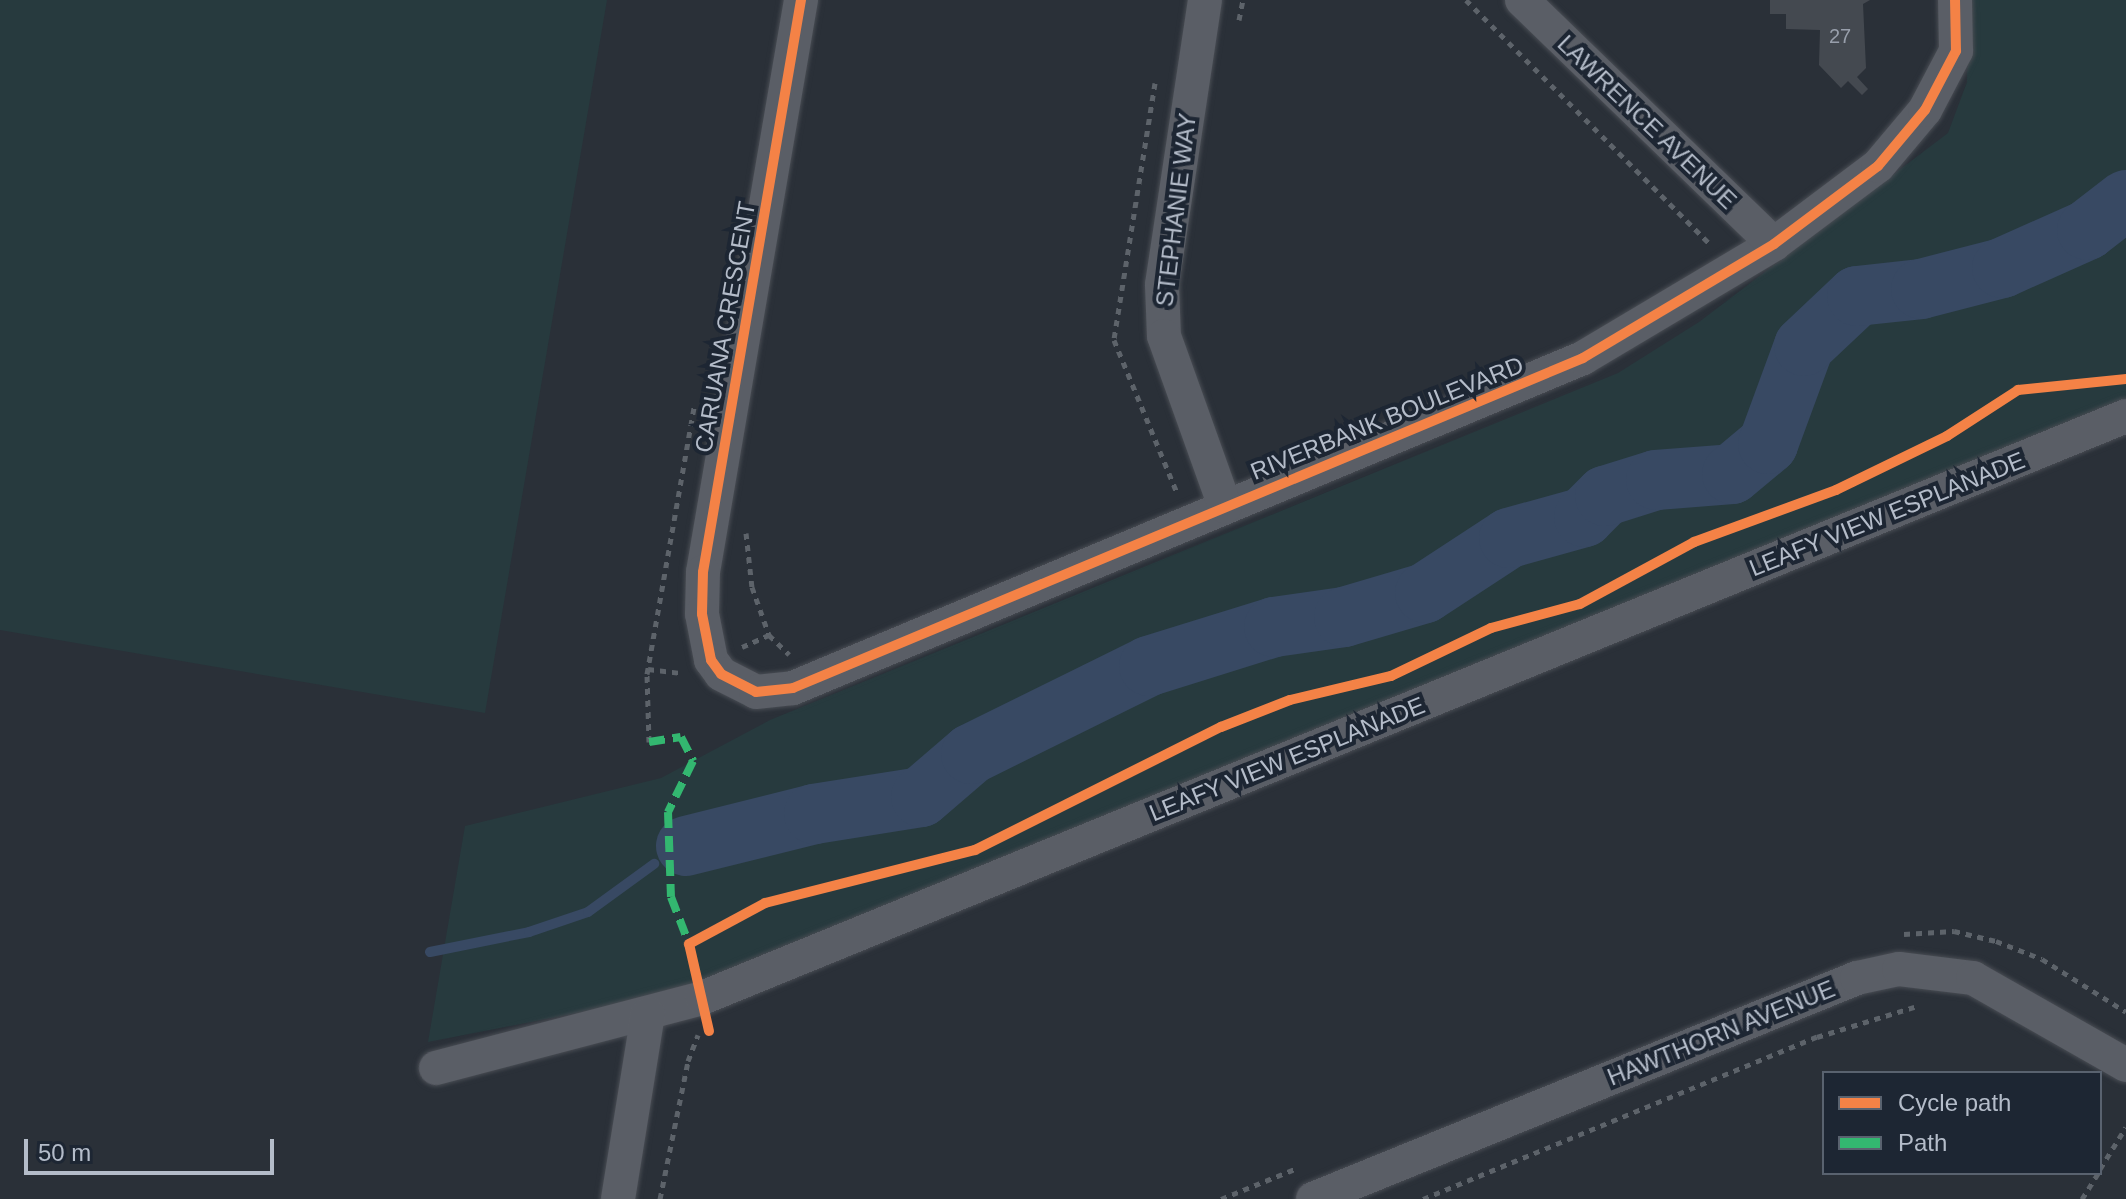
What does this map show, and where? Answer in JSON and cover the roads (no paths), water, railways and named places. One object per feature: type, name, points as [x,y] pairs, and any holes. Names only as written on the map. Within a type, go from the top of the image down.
[{"type":"street","name":"CARUANA CRESCENT","points":[[711,660],[702,614],[703,572],[801,0]]},
{"type":"street","name":"STEPHANIE WAY","points":[[1205,0],[1162,285],[1163,323],[1184,400],[1225,506]]},
{"type":"street","name":"LAWRENCE AVENUE","points":[[1522,0],[1774,244]]},
{"type":"street","name":"RIVERBANK BOULEVARD","points":[[711,660],[740,687],[756,692],[793,688],[1583,358],[1774,244],[1878,166],[1925,110],[1956,51],[1955,0]]},
{"type":"street","name":"LEAFY VIEW ESPLANADE","points":[[436,1068],[648,1014],[703,1021],[2126,416]]},
{"type":"street","name":"HAWTHORN AVENUE","points":[[1313,1199],[1857,978],[1899,969],[1973,978],[2126,1065]]},
{"type":"street","points":[[618,1199],[648,1014]]},
{"type":"waterway","points":[[686,846],[814,814],[921,797],[971,754],[1149,666],[1274,627],[1344,617],[1425,593],[1509,538],[1584,517],[1605,496],[1656,480],[1732,474],[1768,444],[1804,346],[1857,296],[1921,289],[2002,268],[2087,230],[2126,200]]},
{"type":"waterway","points":[[430,952],[529,932],[588,912],[654,864]]}]
